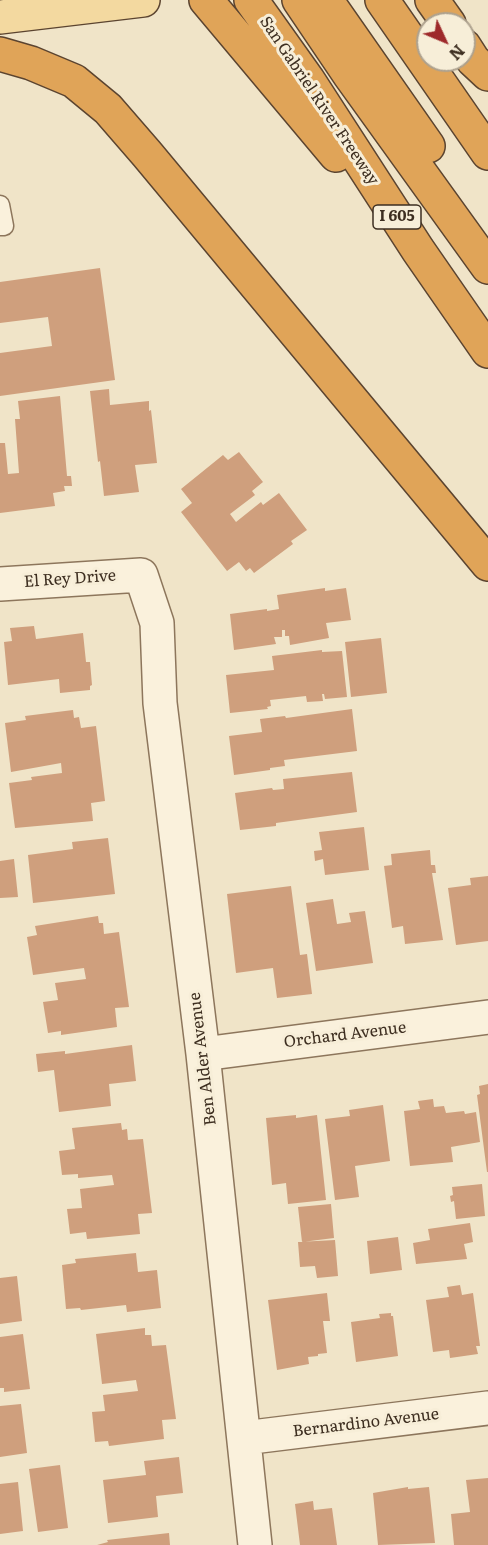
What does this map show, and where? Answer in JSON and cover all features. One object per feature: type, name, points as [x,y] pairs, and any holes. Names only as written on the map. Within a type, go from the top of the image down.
[{"type":"highway","points":[[206,0],[418,250]]},
{"type":"highway","name":"San Gabriel River Freeway","points":[[251,0],[308,80],[418,250],[488,351]]},
{"type":"highway","points":[[299,0],[364,75],[488,234]]},
{"type":"highway","points":[[326,0],[364,75],[488,267]]},
{"type":"highway","points":[[382,0],[488,153]]},
{"type":"highway","points":[[0,54],[31,63],[74,81],[108,110],[488,564]]},
{"type":"main road","points":[[0,17],[143,0]]},
{"type":"street","name":"El Rey Drive","points":[[0,584],[141,575]]},
{"type":"street","name":"Ben Alder Avenue","points":[[141,575],[157,623],[160,703],[203,1054],[255,1545]]},
{"type":"street","name":"Orchard Avenue","points":[[203,1054],[488,1017]]},
{"type":"street","name":"Bernardino Avenue","points":[[244,1438],[488,1408]]},
{"type":"lane","points":[[0,205],[4,226],[0,226]]},
{"type":"building","points":[[100,268],[115,380],[0,396],[0,353],[52,346],[48,317],[0,323],[0,282]]},
{"type":"building","points":[[109,389],[110,405],[149,401],[157,463],[135,465],[139,492],[104,496],[90,391]]},
{"type":"building","points":[[60,396],[67,476],[71,476],[72,486],[64,486],[65,491],[53,493],[55,506],[0,513],[0,443],[5,443],[8,474],[19,473],[15,419],[20,419],[18,401]]},
{"type":"building","points":[[239,452],[263,482],[252,491],[255,495],[230,514],[236,522],[261,502],[263,505],[279,493],[307,530],[291,541],[293,544],[254,573],[250,568],[246,571],[239,562],[227,571],[181,512],[192,503],[181,489],[223,455],[228,460]]},
{"type":"building","points":[[325,588],[325,591],[346,588],[351,620],[326,623],[329,638],[290,645],[289,636],[285,636],[285,630],[282,630],[282,637],[274,637],[276,644],[234,650],[230,614],[279,609],[277,595]]},
{"type":"building","points":[[34,626],[36,639],[83,633],[86,662],[90,662],[92,685],[90,690],[60,693],[59,679],[8,685],[4,642],[12,641],[10,628]]},
{"type":"building","points":[[381,638],[387,693],[351,697],[345,642]]},
{"type":"building","points":[[322,650],[322,652],[342,651],[347,697],[325,699],[322,694],[323,701],[307,702],[306,696],[270,700],[271,706],[267,707],[268,709],[230,713],[226,675],[274,670],[272,656]]},
{"type":"building","points":[[352,709],[357,751],[284,760],[285,766],[234,775],[229,736],[262,732],[260,719],[285,716],[286,718]]},
{"type":"building","points":[[73,710],[74,718],[79,717],[81,728],[96,726],[105,801],[91,803],[93,821],[15,828],[9,783],[32,780],[31,777],[62,773],[61,763],[11,772],[5,723],[26,720],[25,716]]},
{"type":"building","points":[[352,772],[357,812],[240,830],[235,793],[272,788],[273,790],[284,789],[283,779]]},
{"type":"building","points":[[364,827],[369,870],[325,875],[323,859],[315,861],[314,851],[322,850],[319,832]]},
{"type":"building","points":[[108,838],[115,894],[33,903],[28,855],[73,849],[72,842]]},
{"type":"building","points":[[430,850],[431,865],[435,865],[436,873],[432,873],[443,940],[405,944],[403,926],[392,928],[384,866],[392,865],[391,854]]},
{"type":"building","points":[[14,859],[18,897],[0,898],[0,861]]},
{"type":"building","points":[[488,876],[488,941],[456,945],[448,888],[471,885],[470,878]]},
{"type":"building","points":[[291,886],[300,955],[307,954],[312,994],[277,998],[273,968],[236,973],[227,894]]},
{"type":"building","points":[[333,899],[337,924],[351,922],[349,913],[365,911],[373,963],[316,971],[306,903]]},
{"type":"building","points":[[98,916],[99,923],[103,923],[104,934],[119,932],[129,1007],[115,1008],[117,1027],[61,1035],[61,1031],[48,1033],[43,1002],[58,1000],[55,983],[86,979],[84,968],[33,975],[27,937],[37,935],[35,926]]},
{"type":"building","points":[[132,1045],[136,1081],[109,1084],[111,1106],[59,1112],[54,1070],[38,1072],[36,1054],[65,1051],[65,1054]]},
{"type":"building","points":[[488,1084],[487,1172],[477,1095],[480,1094],[479,1086]]},
{"type":"building","points":[[433,1099],[434,1107],[444,1106],[446,1113],[476,1112],[480,1142],[451,1147],[453,1162],[410,1166],[404,1111],[420,1109],[418,1101]]},
{"type":"building","points":[[383,1105],[390,1161],[355,1166],[359,1197],[335,1200],[325,1119],[350,1116],[349,1110]]},
{"type":"building","points":[[296,1115],[296,1118],[317,1115],[326,1200],[288,1204],[286,1183],[272,1185],[266,1118]]},
{"type":"building","points":[[121,1123],[122,1130],[127,1129],[128,1140],[143,1139],[152,1213],[138,1214],[140,1234],[87,1239],[86,1232],[70,1234],[67,1209],[82,1208],[80,1189],[114,1185],[112,1175],[78,1178],[78,1174],[62,1175],[59,1151],[75,1149],[72,1128]]},
{"type":"building","points":[[482,1184],[485,1216],[456,1219],[454,1201],[451,1202],[450,1196],[453,1195],[452,1187]]},
{"type":"building","points":[[331,1204],[334,1238],[302,1242],[298,1207]]},
{"type":"building","points":[[470,1223],[473,1242],[464,1244],[467,1259],[416,1264],[413,1243],[430,1240],[428,1229]]},
{"type":"building","points":[[398,1237],[402,1270],[370,1274],[367,1241]]},
{"type":"building","points":[[335,1240],[338,1276],[317,1278],[315,1266],[300,1267],[298,1242]]},
{"type":"building","points":[[136,1253],[138,1272],[157,1270],[161,1308],[127,1312],[126,1305],[81,1310],[80,1308],[66,1309],[62,1265],[76,1263],[75,1259]]},
{"type":"building","points":[[17,1276],[22,1321],[0,1324],[0,1278]]},
{"type":"building","points":[[460,1285],[462,1295],[473,1293],[480,1346],[476,1346],[478,1354],[450,1358],[449,1350],[433,1352],[426,1300],[449,1297],[447,1287]]},
{"type":"building","points":[[327,1293],[330,1321],[323,1321],[327,1353],[308,1357],[309,1364],[277,1370],[268,1300]]},
{"type":"building","points":[[391,1313],[398,1356],[356,1362],[351,1322],[380,1318],[379,1314]]},
{"type":"building","points":[[145,1328],[145,1335],[151,1335],[152,1346],[166,1345],[176,1419],[162,1420],[164,1439],[109,1446],[108,1441],[95,1442],[92,1412],[105,1411],[103,1395],[138,1391],[136,1380],[102,1384],[96,1334]]},
{"type":"building","points":[[23,1334],[30,1389],[4,1392],[4,1388],[0,1388],[0,1337]]},
{"type":"building","points":[[21,1404],[27,1453],[0,1457],[0,1406]]},
{"type":"building","points":[[179,1457],[183,1493],[156,1496],[158,1517],[108,1523],[103,1480],[146,1475],[144,1461]]},
{"type":"building","points":[[60,1465],[68,1528],[38,1532],[29,1469]]},
{"type":"building","points":[[488,1478],[488,1545],[454,1545],[451,1514],[470,1512],[466,1480]]},
{"type":"building","points":[[18,1482],[23,1531],[0,1534],[0,1484]]},
{"type":"building","points":[[408,1487],[408,1489],[429,1487],[435,1543],[378,1545],[373,1493]]},
{"type":"building","points":[[313,1501],[314,1510],[332,1508],[337,1545],[300,1545],[295,1504]]},
{"type":"building","points":[[169,1533],[170,1545],[97,1545],[108,1542],[107,1540]]}]
